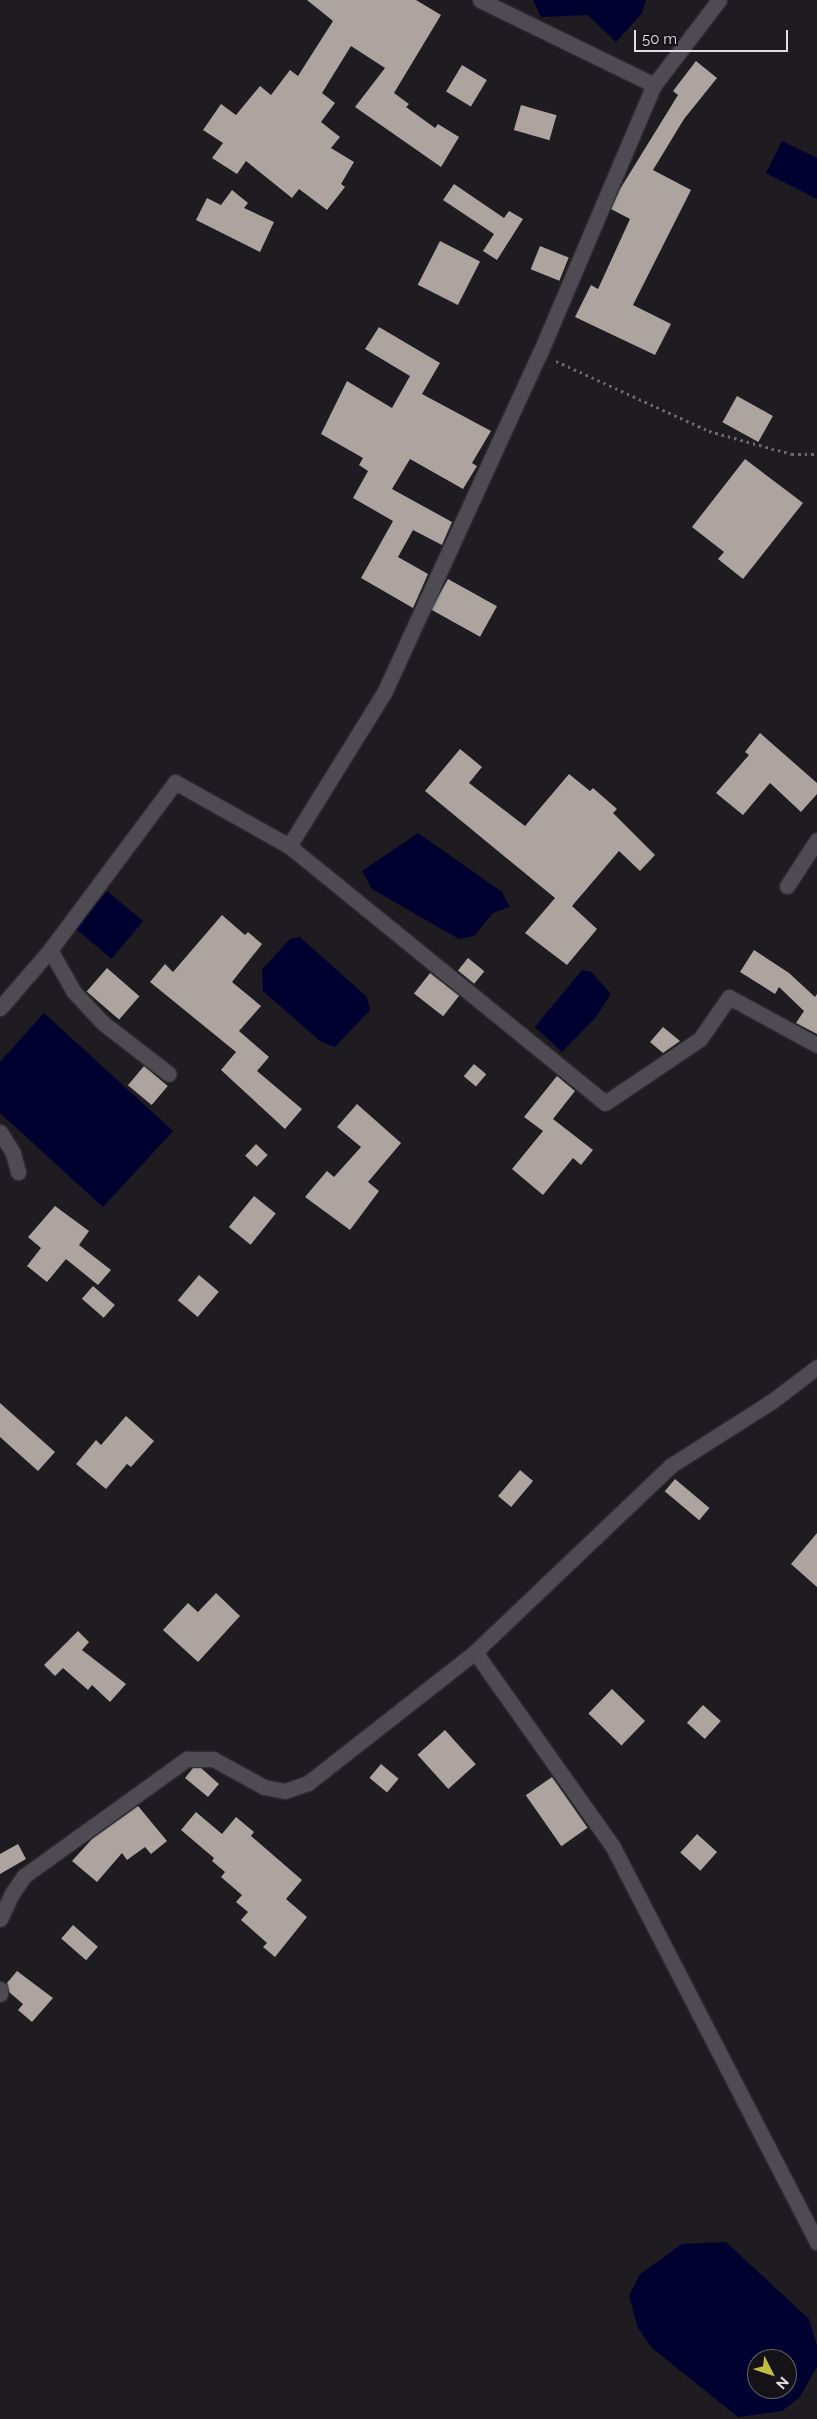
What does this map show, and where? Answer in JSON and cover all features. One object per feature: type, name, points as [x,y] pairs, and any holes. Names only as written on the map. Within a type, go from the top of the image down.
[{"type":"street","points":[[480,0],[654,85]]},
{"type":"street","points":[[289,846],[384,694],[540,353],[654,85],[719,0]]},
{"type":"street","points":[[0,1008],[50,950],[175,782],[289,846],[605,1103],[700,1039],[729,997],[817,1045]]},
{"type":"street","points":[[787,886],[817,840]]},
{"type":"street","points":[[50,950],[74,992],[103,1023],[169,1074]]},
{"type":"street","points":[[0,1132],[13,1153],[18,1172]]},
{"type":"street","points":[[0,1919],[10,1894],[24,1876],[187,1760],[213,1759],[264,1787],[285,1791],[308,1783],[475,1652],[670,1466],[771,1402],[817,1366]]},
{"type":"street","points":[[475,1652],[613,1847],[817,2242]]},
{"type":"street","points":[[0,1989],[0,1994]]},
{"type":"path","points":[[540,353],[709,431],[792,454],[817,454]]},
{"type":"shaded area","points":[[533,0],[646,0],[642,13],[616,42],[588,15],[541,17]]},
{"type":"shaded area","points":[[782,141],[817,158],[817,199],[766,173]]},
{"type":"shaded area","points":[[418,833],[502,892],[510,907],[493,913],[474,936],[459,939],[372,889],[362,871]]},
{"type":"shaded area","points":[[107,891],[143,921],[112,959],[76,929]]},
{"type":"shaded area","points":[[300,937],[367,997],[370,1010],[335,1047],[320,1041],[263,991],[262,970],[290,939]]},
{"type":"shaded area","points":[[582,970],[591,972],[611,994],[595,1018],[562,1052],[535,1027]]},
{"type":"shaded area","points":[[44,1013],[173,1131],[103,1207],[0,1113],[0,1062]]},
{"type":"shaded area","points":[[726,2242],[809,2319],[817,2346],[817,2367],[799,2398],[782,2411],[738,2417],[652,2348],[638,2328],[629,2296],[640,2274],[682,2244]]},
{"type":"building","points":[[307,0],[416,0],[441,15],[394,93],[409,104],[406,107],[435,128],[438,124],[459,137],[441,167],[355,107],[385,68],[351,46],[322,93],[335,103],[321,122],[340,137],[331,148],[354,162],[341,184],[345,187],[327,210],[299,189],[292,198],[246,161],[237,174],[212,158],[223,143],[203,130],[221,104],[236,115],[260,86],[271,95],[290,70],[298,76],[333,21]]},
{"type":"building","points":[[696,61],[717,78],[684,119],[653,170],[691,190],[633,305],[671,324],[655,355],[575,317],[591,285],[598,289],[630,219],[611,209],[620,189],[678,95],[673,91]]},
{"type":"building","points":[[462,65],[487,80],[471,107],[446,92]]},
{"type":"building","points":[[521,105],[557,115],[549,140],[514,130]]},
{"type":"building","points":[[454,184],[504,218],[509,211],[523,219],[497,260],[483,251],[494,234],[443,200]]},
{"type":"building","points":[[232,190],[248,203],[244,208],[274,222],[260,252],[196,220],[207,198],[221,205]]},
{"type":"building","points":[[440,241],[480,261],[458,305],[418,285]]},
{"type":"building","points":[[540,246],[569,258],[559,281],[531,269]]},
{"type":"building","points":[[379,327],[440,363],[422,394],[491,431],[472,463],[477,466],[463,489],[410,459],[392,489],[452,522],[442,545],[413,530],[398,557],[428,574],[413,608],[361,578],[393,521],[353,498],[368,471],[359,465],[363,458],[321,434],[347,381],[392,408],[410,376],[365,349]]},
{"type":"building","points":[[737,396],[773,416],[758,442],[722,422]]},
{"type":"building","points":[[745,459],[803,503],[743,579],[718,559],[724,552],[692,527]]},
{"type":"building","points":[[448,579],[497,606],[480,637],[431,610]]},
{"type":"building","points":[[760,733],[817,783],[817,794],[801,812],[770,783],[743,815],[716,793],[749,755],[745,752]]},
{"type":"building","points":[[460,749],[482,767],[469,783],[525,826],[569,774],[590,791],[593,788],[617,809],[613,813],[655,855],[640,871],[619,851],[572,906],[597,929],[567,965],[525,933],[555,898],[425,791]]},
{"type":"building","points":[[222,915],[245,935],[248,932],[262,944],[232,982],[261,1006],[239,1031],[269,1057],[257,1071],[302,1109],[285,1129],[221,1070],[236,1052],[150,982],[165,964],[173,972]]},
{"type":"building","points":[[754,950],[789,973],[815,997],[817,994],[817,1034],[796,1023],[804,1011],[779,987],[775,994],[740,972]]},
{"type":"building","points":[[468,958],[484,971],[474,984],[458,970]]},
{"type":"building","points":[[107,968],[139,996],[119,1020],[87,991]]},
{"type":"building","points":[[430,973],[459,996],[443,1016],[414,993]]},
{"type":"building","points":[[663,1027],[680,1041],[663,1053],[650,1042]]},
{"type":"building","points":[[474,1064],[486,1074],[476,1087],[464,1076]]},
{"type":"building","points":[[144,1066],[168,1086],[152,1105],[128,1085]]},
{"type":"building","points":[[557,1076],[575,1091],[553,1119],[593,1150],[581,1165],[573,1158],[543,1195],[512,1169],[543,1131],[524,1117]]},
{"type":"building","points":[[357,1104],[401,1143],[368,1182],[379,1191],[350,1230],[305,1197],[327,1171],[334,1177],[361,1147],[337,1127]]},
{"type":"building","points":[[256,1144],[268,1155],[257,1167],[245,1156]]},
{"type":"building","points":[[254,1196],[276,1214],[251,1245],[229,1227]]},
{"type":"building","points":[[55,1206],[89,1231],[79,1245],[111,1270],[98,1285],[66,1259],[47,1282],[27,1266],[41,1248],[28,1237]]},
{"type":"building","points":[[199,1275],[219,1292],[198,1317],[178,1300]]},
{"type":"building","points":[[93,1286],[115,1305],[104,1318],[82,1299]]},
{"type":"building","points":[[0,1403],[55,1452],[38,1471],[0,1437]]},
{"type":"building","points":[[126,1416],[154,1441],[131,1467],[127,1464],[106,1489],[76,1464],[96,1440],[101,1445]]},
{"type":"building","points":[[520,1470],[533,1481],[511,1507],[498,1496]]},
{"type":"building","points":[[675,1479],[709,1508],[699,1520],[665,1491]]},
{"type":"building","points":[[817,1533],[817,1587],[791,1564]]},
{"type":"building","points":[[216,1593],[240,1616],[198,1662],[163,1630],[188,1603],[198,1612]]},
{"type":"building","points":[[78,1631],[89,1642],[82,1650],[126,1684],[110,1702],[92,1685],[88,1690],[63,1668],[55,1676],[44,1665]]},
{"type":"building","points":[[612,1689],[645,1721],[621,1745],[588,1713]]},
{"type":"building","points":[[703,1705],[721,1721],[705,1739],[687,1723]]},
{"type":"building","points":[[445,1730],[476,1764],[448,1789],[418,1755]]},
{"type":"building","points":[[381,1764],[399,1779],[387,1793],[369,1778]]},
{"type":"building","points":[[193,1768],[201,1768],[219,1784],[208,1797],[185,1778]]},
{"type":"building","points":[[552,1777],[588,1828],[561,1846],[526,1795]]},
{"type":"building","points":[[138,1806],[167,1841],[151,1854],[145,1847],[127,1860],[122,1853],[97,1882],[72,1861],[92,1839]]},
{"type":"building","points":[[196,1812],[222,1834],[236,1817],[254,1832],[251,1836],[302,1880],[286,1899],[307,1917],[275,1957],[263,1947],[267,1943],[241,1920],[248,1912],[236,1902],[242,1895],[221,1877],[225,1872],[212,1861],[214,1858],[181,1830]]},
{"type":"building","points":[[697,1834],[717,1852],[700,1871],[680,1853]]},
{"type":"building","points":[[18,1844],[26,1859],[0,1874],[0,1854]]},
{"type":"building","points":[[73,1925],[98,1947],[86,1960],[61,1939]]},
{"type":"building","points":[[17,1971],[53,1998],[32,2022],[18,2010],[23,2004],[9,1992],[7,1983]]}]
